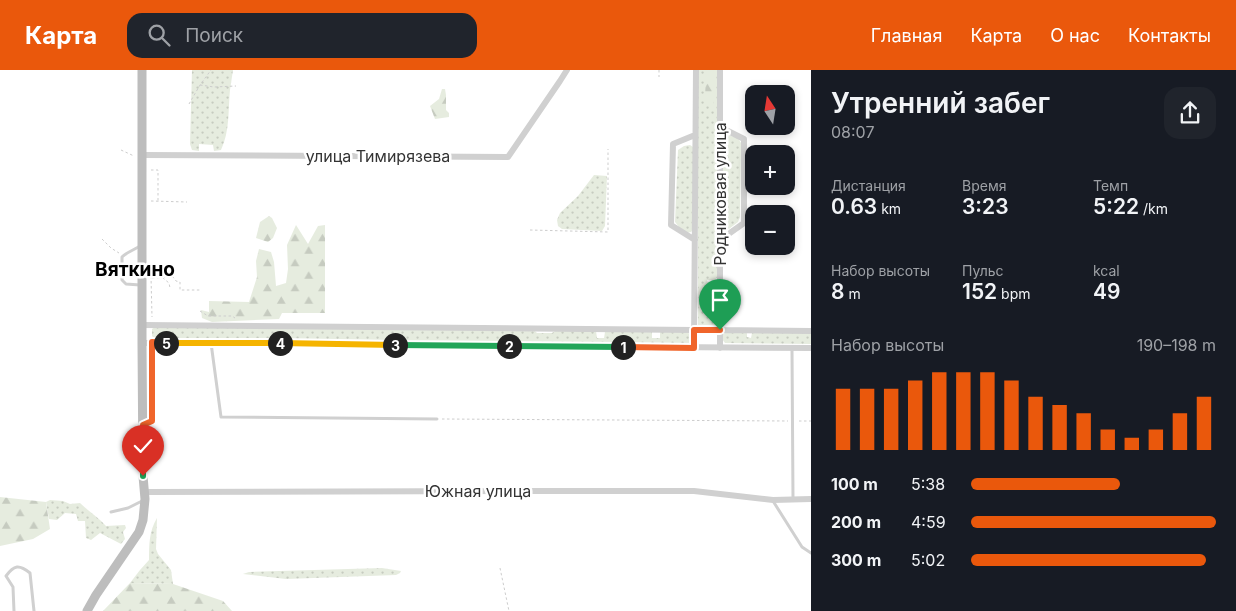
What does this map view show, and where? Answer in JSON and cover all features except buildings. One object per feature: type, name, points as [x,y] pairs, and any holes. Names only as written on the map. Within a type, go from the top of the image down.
[{"type":"street","points":[[87,611],[139,532],[143,520],[145,496],[142,343],[142,70]]},
{"type":"street","name":"улица Тимирязева","points":[[142,156],[508,157],[566,70]]},
{"type":"street","name":"Родниковая улица","points":[[694,348],[696,70]]},
{"type":"street","name":"Родниковая улица","points":[[720,70],[720,348]]},
{"type":"street","points":[[720,127],[744,138],[744,223],[720,240]]},
{"type":"street","points":[[695,135],[673,144],[671,225],[695,240]]},
{"type":"street","points":[[143,325],[694,330]]},
{"type":"street","points":[[720,330],[811,331]]},
{"type":"street","points":[[142,343],[811,348]]},
{"type":"street","name":"Южная улица","points":[[145,496],[500,491],[694,492],[773,500],[811,499]]},
{"type":"lane","points":[[142,244],[122,257],[122,280],[126,284],[142,285]]},
{"type":"lane","points":[[211,343],[221,417],[437,419]]},
{"type":"lane","points":[[792,348],[793,499]]},
{"type":"lane","points":[[111,512],[128,508],[145,496]]},
{"type":"lane","points":[[773,500],[802,547],[811,553]]},
{"type":"lane","points":[[14,611],[13,587],[6,576],[10,570],[17,566],[23,567],[30,572],[34,611]]},
{"type":"path","points":[[189,104],[211,70]]},
{"type":"path","points":[[659,70],[659,77]]},
{"type":"path","points":[[200,85],[214,87],[236,86]]},
{"type":"path","points":[[530,230],[608,232],[608,149]]},
{"type":"path","points":[[121,150],[134,156],[142,156]]},
{"type":"path","points":[[151,170],[158,170],[158,201]]},
{"type":"path","points":[[150,201],[187,202]]},
{"type":"path","points":[[102,239],[117,253]]},
{"type":"path","points":[[151,267],[169,283],[170,288]]},
{"type":"path","points":[[151,278],[173,277],[176,281],[180,282],[180,290],[200,290]]},
{"type":"path","points":[[200,311],[208,316],[232,316]]},
{"type":"path","points":[[694,330],[720,330]]},
{"type":"path","points":[[143,425],[152,421],[152,342]]},
{"type":"path","points":[[437,419],[811,421]]},
{"type":"path","points":[[500,568],[509,611]]},
{"type":"green space","points":[[192,70],[233,70],[227,128],[221,150],[214,151],[213,145],[199,144],[199,151],[192,150],[190,144]]},
{"type":"green space","points":[[698,70],[718,70],[717,278],[707,280],[708,284],[714,284],[717,288],[717,328],[698,327]]},
{"type":"green space","points":[[706,70],[716,70],[716,90],[713,109],[705,100]]},
{"type":"green space","points":[[442,89],[445,89],[446,110],[449,113],[449,117],[435,119],[430,106],[439,99]]},
{"type":"green space","points":[[724,134],[738,138],[741,143],[740,217],[738,222],[725,232],[721,230],[722,136]]},
{"type":"green space","points":[[690,145],[693,147],[693,229],[687,233],[675,222],[678,150]]},
{"type":"green space","points":[[594,175],[607,176],[605,226],[602,231],[562,229],[558,226],[557,220],[560,213],[578,196]]},
{"type":"green space","points":[[269,216],[277,228],[273,238],[268,242],[256,238],[260,222]]},
{"type":"green space","points":[[296,225],[308,244],[318,226],[325,225],[325,313],[282,313],[279,319],[212,322],[202,318],[201,310],[209,312],[209,301],[249,302],[257,277],[256,261],[259,249],[271,252],[274,262],[276,286],[286,283],[288,269],[287,245]]},
{"type":"green space","points":[[155,327],[534,330],[537,333],[596,331],[597,338],[604,338],[605,332],[652,332],[652,338],[660,338],[660,332],[687,332],[691,335],[691,341],[688,344],[155,339],[152,336],[152,329]]},
{"type":"green space","points":[[727,332],[747,332],[747,337],[751,338],[752,333],[811,333],[811,344],[725,343],[722,339],[723,334]]},
{"type":"green space","points":[[0,497],[46,502],[50,529],[33,539],[0,546]]},
{"type":"green space","points":[[50,500],[63,501],[70,504],[80,503],[106,526],[125,525],[126,528],[123,532],[125,539],[121,544],[100,533],[91,540],[86,538],[85,521],[78,521],[76,514],[65,513],[57,520],[49,519],[46,502]]},
{"type":"green space","points":[[157,518],[156,549],[171,570],[173,584],[130,583],[149,560],[151,533]]},
{"type":"green space","points":[[382,568],[401,571],[396,575],[286,579],[243,574],[249,572]]},
{"type":"green space","points":[[130,583],[173,584],[223,601],[232,611],[103,611]]},
{"type":"district","name":"Вяткино","points":[[135,269]]},
{"type":"route","points":[[143,476],[143,425],[152,421],[152,342],[694,348],[694,330],[720,330]]}]
